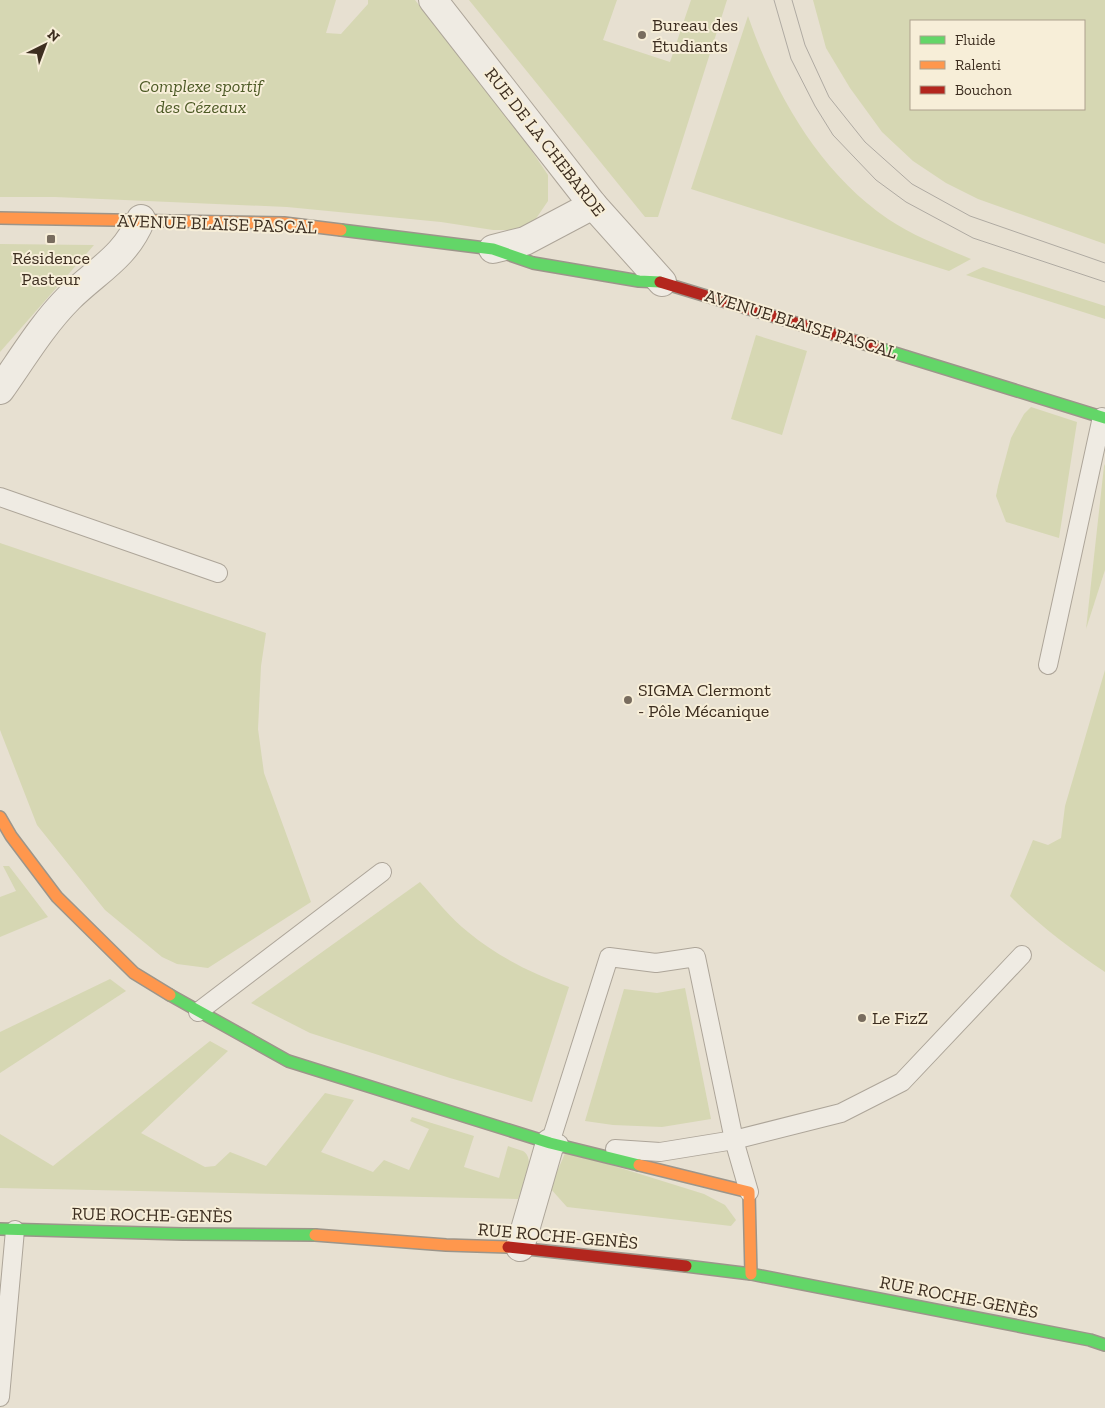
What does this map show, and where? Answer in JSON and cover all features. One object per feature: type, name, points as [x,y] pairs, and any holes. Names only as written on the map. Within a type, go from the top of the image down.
[{"type":"street","name":"RUE DE LA CHEBARDE","points":[[432,0],[593,204],[662,282]]},
{"type":"street","name":"AVENUE BLAISE PASCAL","points":[[493,249],[525,241],[593,204]]},
{"type":"street","name":"AVENUE BLAISE PASCAL","points":[[0,218],[284,223],[493,249],[533,263],[639,281],[662,282],[1104,417]]},
{"type":"street","points":[[0,390],[42,329],[70,298],[106,267],[135,234],[141,220]]},
{"type":"street","points":[[0,817],[7,830],[57,898],[134,973],[198,1012],[288,1061],[550,1143],[749,1192],[751,1274]]},
{"type":"street","points":[[520,1247],[550,1143]]},
{"type":"street","name":"RUE ROCHE-GENÈS","points":[[8,1230],[183,1234],[306,1234],[446,1245],[520,1247],[751,1274],[1105,1344]]},
{"type":"lane","points":[[1048,665],[1104,417]]},
{"type":"lane","points":[[0,497],[218,573]]},
{"type":"lane","points":[[198,1012],[382,872]]},
{"type":"lane","points":[[749,1192],[734,1140],[696,957],[656,962],[610,956],[550,1143],[660,1152],[734,1140],[840,1113],[902,1082],[1022,955]]},
{"type":"lane","points":[[0,1396],[8,1230]]},
{"type":"green space","name":"Complexe sportif des Cézeaux","points":[[0,0],[336,0],[326,33],[341,34],[368,4],[368,0],[415,0],[517,129],[548,175],[548,201],[535,220],[517,230],[493,230],[441,222],[287,207],[55,197],[0,197]]},
{"type":"green space","points":[[469,0],[617,0],[603,40],[670,62],[691,0],[727,0],[658,217],[645,217]]},
{"type":"green space","points":[[813,0],[1105,0],[1105,244],[978,199],[946,183],[913,161],[882,132],[850,88],[826,48]]},
{"type":"green space","points":[[748,16],[759,45],[786,102],[820,155],[841,178],[863,200],[888,219],[928,241],[971,259],[949,271],[691,189]]},
{"type":"green space","points":[[0,244],[94,245],[0,352]]},
{"type":"green space","points":[[983,267],[1105,306],[1105,319],[966,275]]},
{"type":"green space","points":[[756,335],[807,351],[782,435],[731,419]]},
{"type":"green space","points":[[1031,407],[1077,422],[1059,538],[1006,522],[996,496],[1011,438],[1024,414]]},
{"type":"green space","points":[[1105,464],[1105,570],[1086,629],[1104,466]]},
{"type":"green space","points":[[0,543],[266,633],[261,666],[258,729],[264,773],[311,902],[208,968],[177,964],[162,957],[105,910],[37,825],[0,730]]},
{"type":"green space","points":[[1105,670],[1105,972],[1032,917],[1010,896],[1033,840],[1048,845],[1061,838],[1065,806]]},
{"type":"green space","points":[[3,866],[9,866],[48,917],[0,937],[0,897],[16,891]]},
{"type":"green space","points":[[420,882],[455,921],[479,941],[516,964],[569,987],[532,1102],[310,1033],[251,1003]]},
{"type":"green space","points":[[110,979],[126,991],[0,1073],[0,1032]]},
{"type":"green space","points":[[685,988],[711,1119],[662,1127],[613,1125],[585,1121],[624,989],[657,993]]},
{"type":"green space","points":[[210,1041],[228,1051],[141,1133],[205,1167],[215,1166],[230,1152],[266,1166],[325,1093],[354,1100],[321,1152],[373,1172],[384,1160],[409,1170],[429,1129],[410,1121],[412,1117],[474,1136],[464,1167],[499,1178],[508,1146],[523,1151],[529,1160],[529,1167],[518,1199],[0,1188],[0,1134],[53,1166]]},
{"type":"green space","points":[[566,1151],[704,1194],[725,1205],[736,1220],[731,1226],[567,1207],[550,1188]]},
{"type":"tram line","points":[[774,0],[791,59],[815,106],[833,135],[876,180],[906,202],[973,238],[1105,282]]},
{"type":"tram line","points":[[792,0],[805,45],[829,97],[865,142],[912,184],[970,216],[1105,263]]},
{"type":"traffic: fast","points":[[341,230],[493,249],[533,263],[639,281],[660,282]]},
{"type":"traffic: fast","points":[[875,347],[1105,418]]},
{"type":"traffic: fast","points":[[170,995],[288,1061],[550,1143],[639,1165]]},
{"type":"traffic: fast","points":[[0,1229],[183,1234],[315,1235]]},
{"type":"traffic: fast","points":[[686,1266],[751,1274],[1090,1340],[1105,1345]]},
{"type":"traffic: slow","points":[[0,218],[284,223],[341,230]]},
{"type":"traffic: slow","points":[[0,817],[11,836],[57,897],[134,973],[170,995]]},
{"type":"traffic: slow","points":[[639,1165],[749,1192],[751,1274]]},
{"type":"traffic: slow","points":[[315,1235],[446,1245],[508,1247]]},
{"type":"traffic: jam","points":[[660,282],[875,347]]},
{"type":"traffic: jam","points":[[508,1247],[686,1266]]},
{"type":"place","name":"Bureau des Étudiants","points":[[642,35]]},
{"type":"place","name":"Résidence Pasteur","points":[[51,239]]},
{"type":"place","name":"SIGMA Clermont - Pôle Mécanique","points":[[628,700]]},
{"type":"place","name":"Le FizZ","points":[[862,1018]]}]
